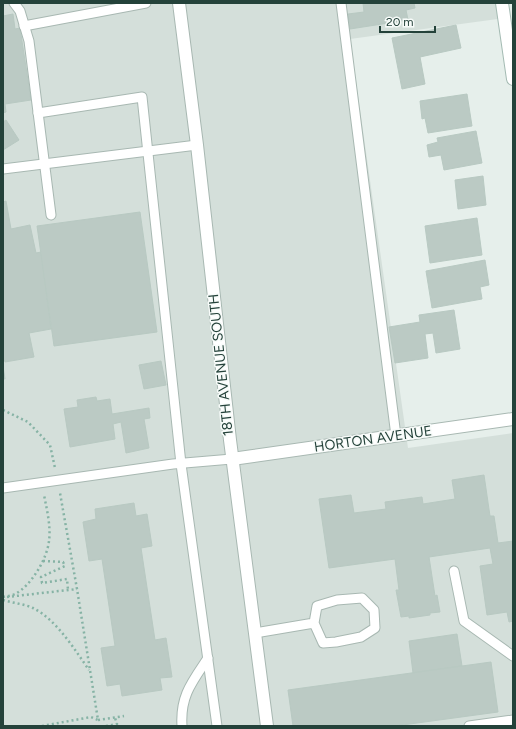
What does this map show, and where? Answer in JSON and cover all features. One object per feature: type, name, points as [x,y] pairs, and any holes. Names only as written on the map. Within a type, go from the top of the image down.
[{"type":"street","name":"18TH AVENUE SOUTH","points":[[178,3],[197,145],[232,459],[267,726]]},
{"type":"street","points":[[506,9],[513,79]]},
{"type":"street","name":"HORTON AVENUE","points":[[232,459],[513,419]]},
{"type":"lane","points":[[14,3],[20,11],[29,41],[51,215]]},
{"type":"lane","points":[[98,3],[104,11]]},
{"type":"lane","points":[[24,26],[146,3]]},
{"type":"lane","points":[[341,3],[396,436]]},
{"type":"lane","points":[[38,112],[142,97],[181,464],[217,726]]},
{"type":"lane","points":[[3,169],[197,145]]},
{"type":"lane","points":[[3,488],[181,464],[232,459]]},
{"type":"lane","points":[[454,571],[464,621],[513,656]]},
{"type":"lane","points":[[362,598],[374,610],[375,628],[361,638],[336,642],[323,642],[314,623],[317,606],[337,600],[362,598]]},
{"type":"lane","points":[[255,633],[314,623]]},
{"type":"lane","points":[[182,726],[181,712],[186,694],[208,658]]},
{"type":"lane","points":[[469,726],[513,720]]},
{"type":"path","points":[[3,598],[15,594],[24,587],[43,561],[50,540],[42,482]]},
{"type":"path","points":[[73,560],[98,720]]},
{"type":"path","points":[[43,561],[63,562],[65,566],[41,577],[42,583],[67,579],[68,590]]},
{"type":"path","points":[[3,598],[77,589]]},
{"type":"path","points":[[3,598],[33,608],[51,621],[74,648],[90,671]]},
{"type":"path","points":[[42,726],[91,717],[98,720],[124,716]]},
{"type":"path","points":[[106,726],[116,724],[115,718]]},
{"type":"shaded area","points":[[3,3],[502,3],[505,18],[350,39],[408,448],[513,433],[513,726],[3,726]]},
{"type":"building","points":[[363,3],[414,3],[415,8],[406,10],[408,20],[350,29],[348,14],[364,12]]},
{"type":"building","points":[[13,14],[15,29],[20,28],[31,100],[5,104],[6,112],[3,113],[3,16]]},
{"type":"building","points":[[456,25],[461,48],[420,57],[425,84],[402,89],[392,38]]},
{"type":"building","points":[[467,94],[472,126],[428,133],[425,118],[422,119],[420,101]]},
{"type":"building","points":[[6,120],[19,140],[3,150],[3,122]]},
{"type":"building","points":[[476,131],[482,163],[444,170],[441,155],[429,157],[427,145],[438,142],[437,138]]},
{"type":"building","points":[[483,176],[486,205],[458,209],[455,180]]},
{"type":"building","points":[[6,201],[11,229],[30,225],[36,253],[41,252],[51,329],[29,333],[34,357],[5,362],[3,359],[3,202]]},
{"type":"building","points":[[140,212],[157,332],[54,346],[37,226]]},
{"type":"building","points":[[477,218],[482,255],[430,263],[425,226]]},
{"type":"building","points":[[485,260],[489,285],[480,287],[482,299],[432,308],[426,271]]},
{"type":"building","points":[[454,310],[460,349],[436,353],[433,333],[425,334],[428,358],[395,363],[389,327],[420,322],[419,315]]},
{"type":"building","points":[[161,361],[166,385],[144,389],[139,365]]},
{"type":"building","points":[[3,366],[5,379],[3,379]]},
{"type":"building","points":[[96,397],[97,401],[110,399],[112,414],[149,408],[150,418],[144,419],[149,448],[126,453],[121,422],[113,424],[115,439],[70,447],[64,409],[78,407],[77,400]]},
{"type":"building","points":[[484,475],[490,516],[494,516],[498,543],[513,541],[513,621],[509,622],[507,612],[487,615],[480,566],[493,564],[490,548],[429,557],[435,596],[437,595],[440,612],[409,618],[409,616],[401,617],[396,590],[399,590],[395,559],[329,568],[319,499],[351,495],[354,513],[386,509],[385,502],[422,497],[423,504],[455,499],[452,480]]},
{"type":"building","points":[[134,503],[136,516],[147,514],[152,546],[141,548],[155,640],[166,638],[172,677],[160,678],[162,690],[122,696],[120,684],[107,686],[101,648],[115,646],[102,559],[89,561],[83,522],[96,519],[95,509]]},
{"type":"building","points":[[457,634],[462,666],[413,673],[409,641]]},
{"type":"building","points":[[491,662],[498,712],[395,726],[293,726],[288,690]]}]
